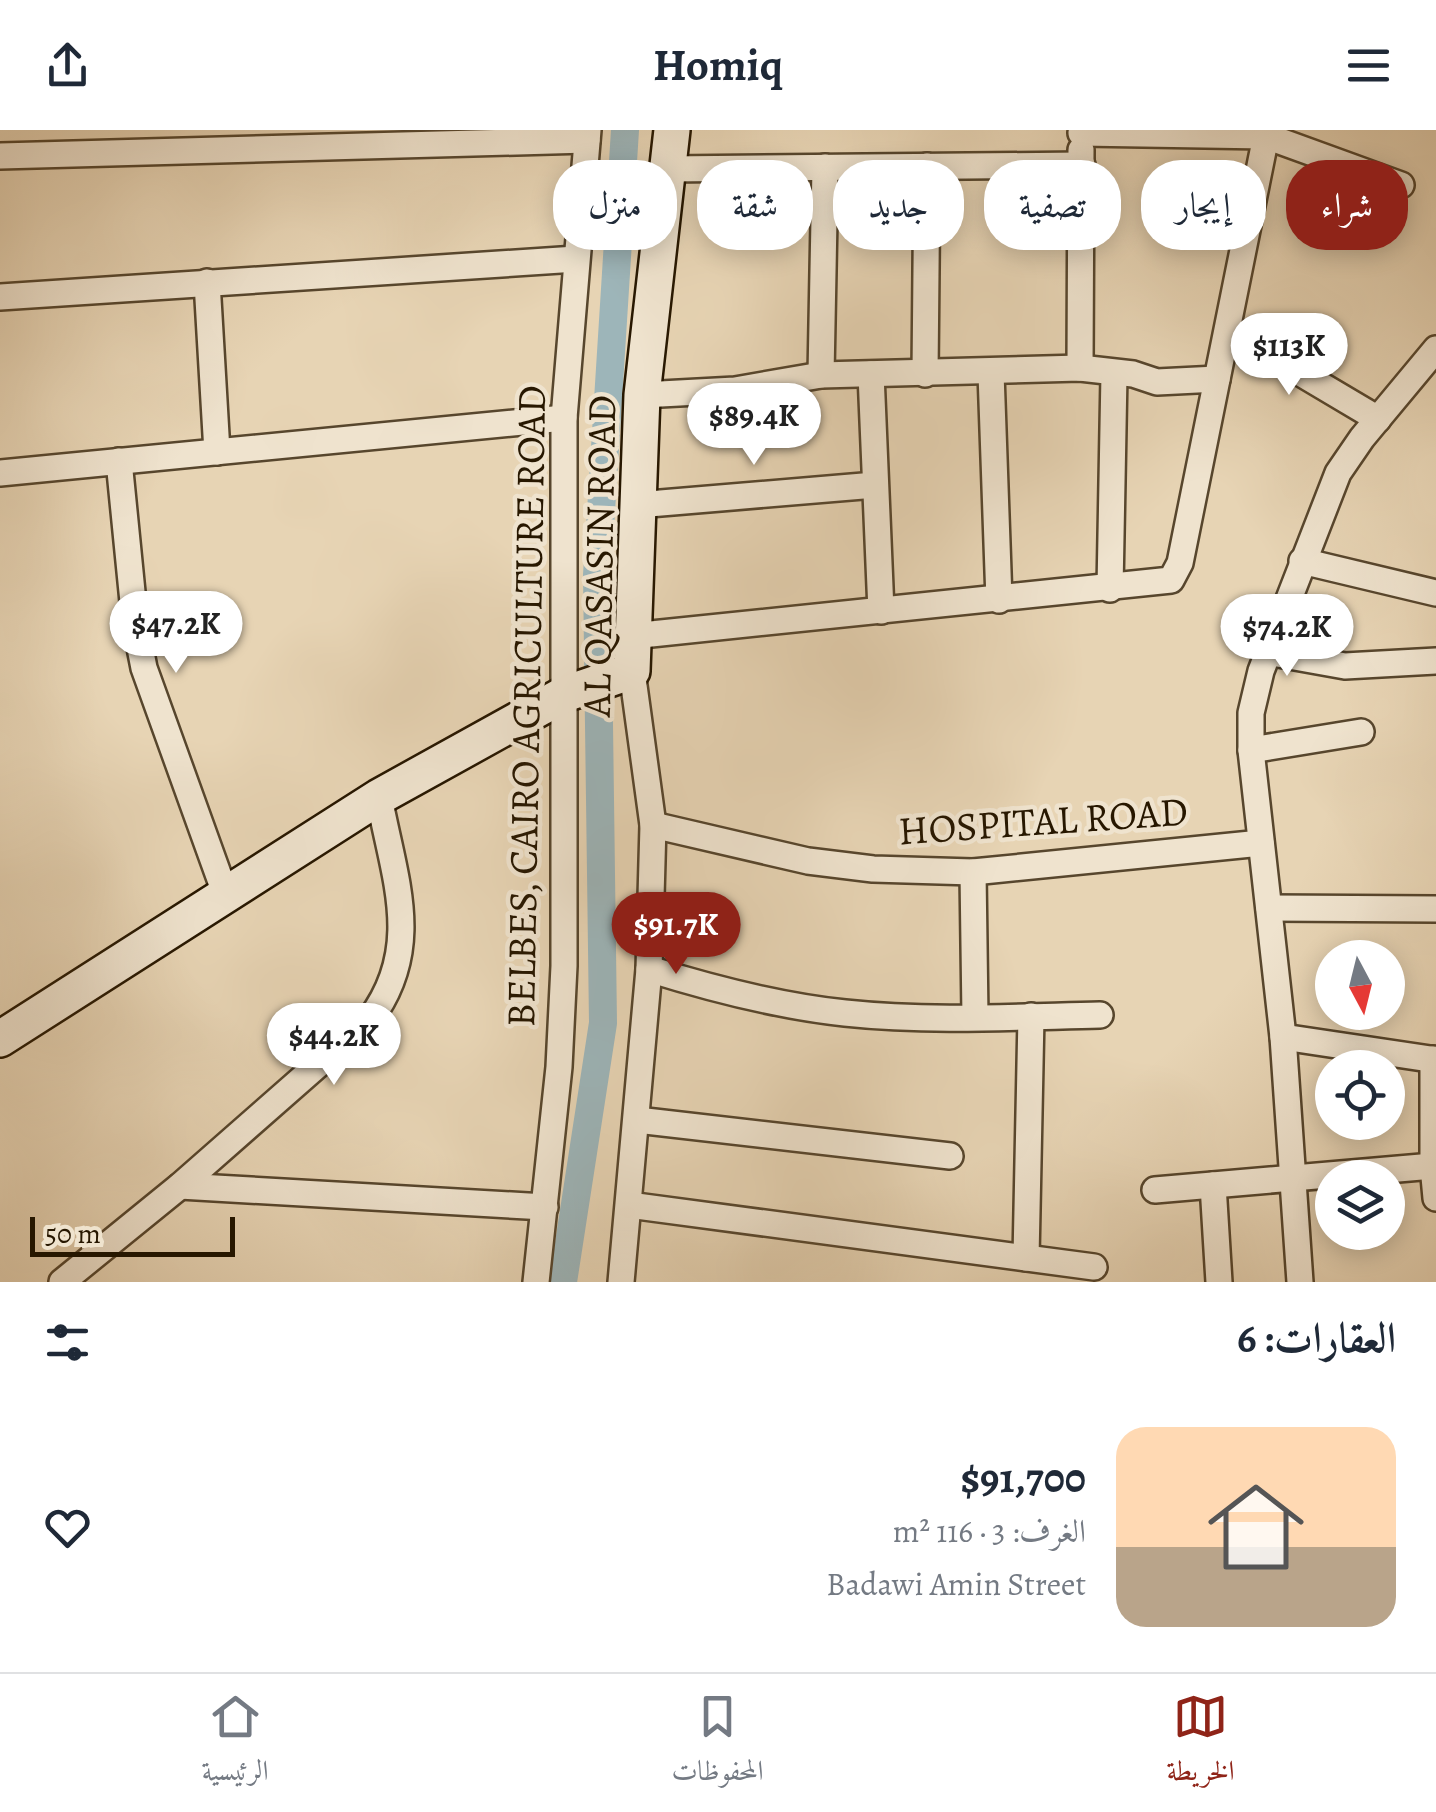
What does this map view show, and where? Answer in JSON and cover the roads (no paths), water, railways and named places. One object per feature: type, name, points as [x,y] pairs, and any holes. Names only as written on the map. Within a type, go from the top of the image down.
[{"type":"street","name":"AL QASASIN ROAD","points":[[669,160],[672,130]]},
{"type":"street","points":[[1082,160],[1081,132],[1266,136],[1332,160]]},
{"type":"street","points":[[0,156],[588,135]]},
{"type":"street","name":"BELBES, CAIRO AGRICULTURE ROAD","points":[[536,1282],[559,1067],[564,966],[572,692],[564,418],[588,135]]},
{"type":"street","points":[[0,1039],[380,797],[628,661],[881,612],[1165,583],[1178,570],[1266,136]]},
{"type":"street","points":[[821,375],[825,167]]},
{"type":"street","points":[[677,169],[833,167]]},
{"type":"street","name":"AL QASASIN ROAD","points":[[621,1282],[649,969],[653,825],[628,661],[642,394],[659,250]]},
{"type":"street","points":[[925,374],[926,250]]},
{"type":"street","points":[[1080,368],[1081,250]]},
{"type":"street","points":[[0,297],[576,259]]},
{"type":"street","points":[[206,282],[216,452]]},
{"type":"street","points":[[1228,330],[1378,419]]},
{"type":"street","points":[[1300,1282],[1282,1037],[1250,750],[1251,713],[1267,652],[1338,474],[1436,349]]},
{"type":"street","points":[[642,394],[769,386],[821,375],[1080,368],[1133,374],[1156,382],[1217,379]]},
{"type":"street","points":[[991,373],[999,600]]},
{"type":"street","points":[[871,374],[881,612]]},
{"type":"street","points":[[1110,589],[1114,374]]},
{"type":"street","points":[[0,473],[564,418]]},
{"type":"street","points":[[119,461],[144,668],[226,893]]},
{"type":"street","points":[[637,506],[875,485]]},
{"type":"street","points":[[1302,561],[1436,593]]},
{"type":"street","points":[[1267,652],[1345,666],[1436,661]]},
{"type":"street","points":[[1250,750],[1361,732]]},
{"type":"street","points":[[62,1282],[180,1186],[360,1028],[386,998],[399,962],[402,924],[380,797]]},
{"type":"street","name":"HOSPITAL ROAD","points":[[653,825],[808,862],[973,872],[1261,843]]},
{"type":"street","points":[[973,872],[975,1018]]},
{"type":"street","points":[[1269,908],[1436,908]]},
{"type":"street","points":[[649,969],[715,990],[844,1013],[975,1018],[1100,1015]]},
{"type":"street","points":[[1026,1258],[1031,1016]]},
{"type":"street","points":[[1282,1037],[1434,1059],[1436,1198]]},
{"type":"street","points":[[637,1120],[950,1156]]},
{"type":"street","points":[[1155,1190],[1433,1166]]},
{"type":"street","points":[[1212,1185],[1219,1282]]},
{"type":"street","points":[[180,1186],[545,1206]]},
{"type":"street","points":[[628,1206],[1026,1258],[1064,1272],[1094,1267]]},
{"type":"waterway","points":[[563,1282],[603,1023],[597,575],[625,130]]}]
